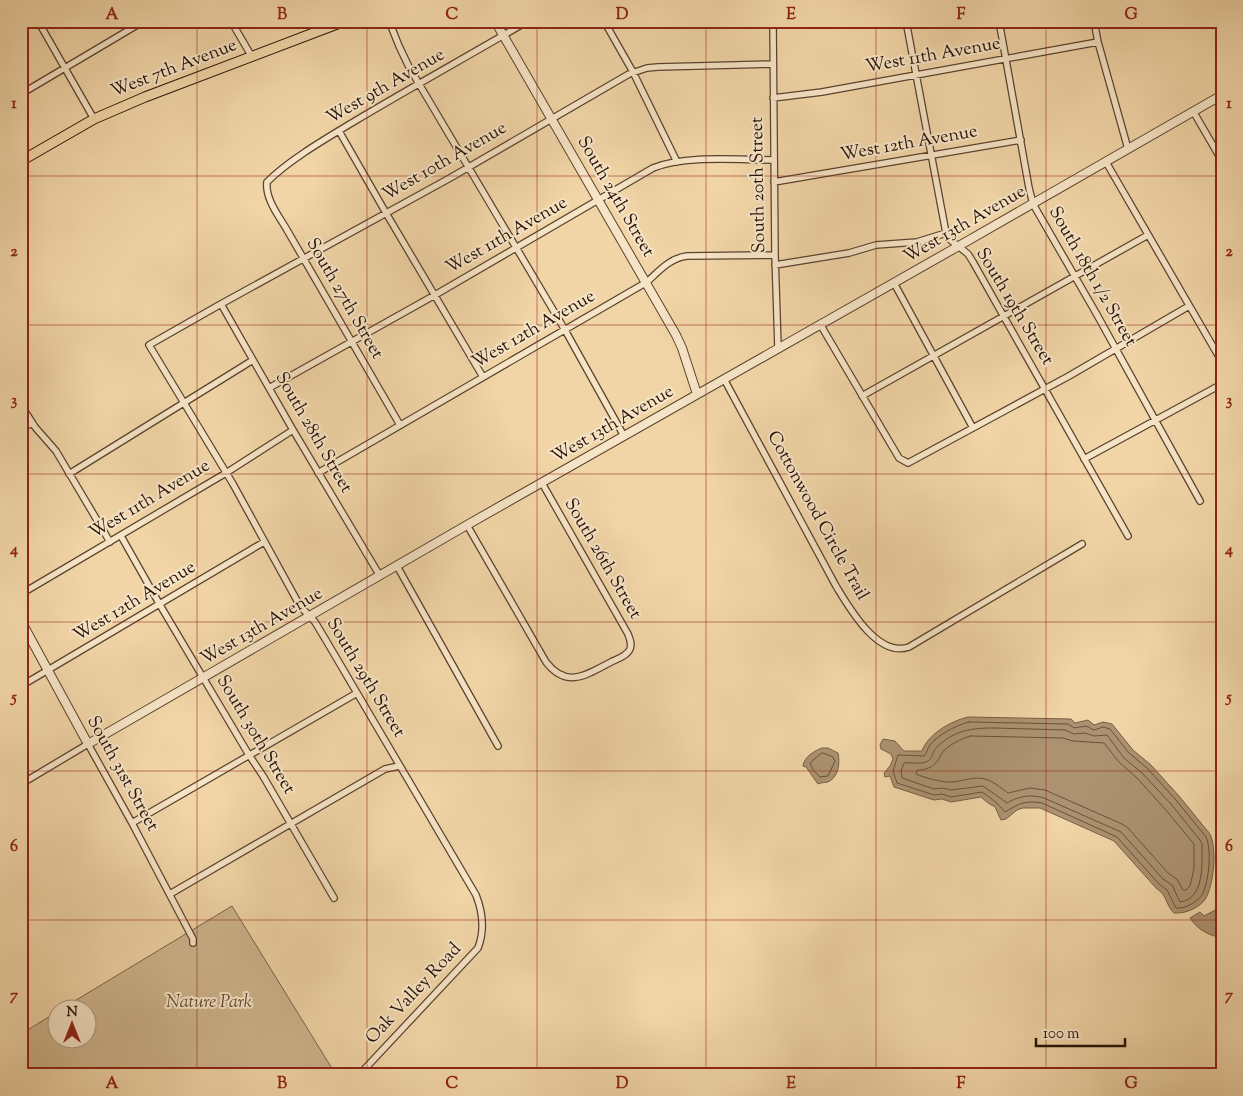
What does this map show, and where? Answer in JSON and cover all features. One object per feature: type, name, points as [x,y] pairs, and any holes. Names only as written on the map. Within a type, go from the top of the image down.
[{"type":"main road","name":"West 7th Avenue","points":[[21,161],[94,119],[148,96],[345,21]]},
{"type":"street","points":[[38,21],[94,119]]},
{"type":"street","points":[[21,94],[65,70],[144,21]]},
{"type":"street","points":[[231,21],[252,57]]},
{"type":"street","points":[[389,21],[399,46],[419,84],[565,330],[624,436]]},
{"type":"street","name":"South 24th Street","points":[[495,21],[598,201],[647,282],[679,341],[697,394]]},
{"type":"street","name":"West 9th Avenue","points":[[266,186],[267,182],[276,173],[339,131],[528,21]]},
{"type":"street","points":[[604,21],[634,72],[677,162]]},
{"type":"street","name":"South 20th Street","points":[[773,21],[773,160],[778,348]]},
{"type":"street","name":"South 19th Street","points":[[906,21],[948,238],[968,254],[974,262],[1128,536]]},
{"type":"street","name":"South 18th 1/2 Street","points":[[999,21],[1033,204],[1200,501]]},
{"type":"street","points":[[1096,22],[1098,42],[1128,149]]},
{"type":"street","name":"West 11th Avenue","points":[[773,98],[822,92],[1098,42]]},
{"type":"street","name":"West 10th Avenue","points":[[149,345],[634,72],[658,67],[772,64]]},
{"type":"street","name":"West 13th Avenue","points":[[21,784],[467,525],[1222,95]]},
{"type":"street","points":[[1194,111],[1222,161]]},
{"type":"street","points":[[339,131],[483,377]]},
{"type":"street","name":"West 12th Avenue","points":[[774,182],[1021,140]]},
{"type":"street","name":"West 11th Avenue","points":[[269,388],[435,295],[653,168],[677,162],[773,160]]},
{"type":"street","points":[[1106,162],[1222,362]]},
{"type":"street","name":"South 27th Street","points":[[266,186],[269,198],[303,259],[400,425]]},
{"type":"street","points":[[775,265],[849,253],[876,245],[917,242],[946,233]]},
{"type":"street","points":[[862,396],[1004,318],[1148,235]]},
{"type":"street","name":"West 12th Avenue","points":[[318,473],[647,282],[671,261],[680,257],[775,255]]},
{"type":"street","points":[[894,282],[973,428]]},
{"type":"street","name":"South 28th Street","points":[[221,304],[318,473],[380,576]]},
{"type":"street","points":[[820,324],[899,458],[904,462],[912,463],[1189,306]]},
{"type":"street","name":"South 29th Street","points":[[149,345],[226,473],[300,606],[315,622],[328,642],[477,899]]},
{"type":"street","points":[[69,474],[253,360]]},
{"type":"street","name":"Cottonwood Circle Trail","points":[[724,379],[845,602],[868,631],[878,641],[888,647],[897,650],[909,647],[1082,544]]},
{"type":"street","points":[[1084,459],[1222,384]]},
{"type":"street","points":[[21,405],[23,413],[56,451],[110,542]]},
{"type":"street","points":[[21,429],[32,423]]},
{"type":"street","name":"West 11th Avenue","points":[[21,594],[226,473],[293,430]]},
{"type":"street","name":"South 26th Street","points":[[467,525],[546,662],[559,674],[568,677],[584,676],[627,654],[631,646],[628,634],[542,484]]},
{"type":"street","name":"South 30th Street","points":[[121,536],[203,679],[263,776],[334,898]]},
{"type":"street","name":"West 12th Avenue","points":[[21,686],[264,542]]},
{"type":"street","points":[[397,566],[498,746]]},
{"type":"street","name":"South 31st Street","points":[[21,622],[132,823],[193,939],[193,943]]},
{"type":"street","points":[[132,823],[357,693]]},
{"type":"street","points":[[170,894],[385,769],[399,766]]},
{"type":"street","name":"Oak Valley Road","points":[[359,1075],[478,948],[482,934],[482,917],[477,899]]},
{"type":"green space","name":"Nature Park","points":[[232,906],[336,1075],[21,1075],[21,1034],[48,1018],[48,1048],[98,1048],[98,998],[80,998]]},
{"type":"water","points":[[968,717],[1071,719],[1075,723],[1088,720],[1094,725],[1103,722],[1112,724],[1133,750],[1151,765],[1179,796],[1210,834],[1214,865],[1205,900],[1193,909],[1174,913],[1163,894],[1114,841],[1040,808],[1023,808],[1017,810],[1006,819],[1001,820],[995,807],[981,797],[951,802],[942,799],[934,800],[894,787],[890,776],[885,777],[884,773],[893,759],[891,754],[881,749],[880,745],[883,739],[895,741],[904,751],[922,751],[929,739],[941,729]]},
{"type":"water","points":[[822,748],[828,748],[838,753],[839,764],[837,772],[829,782],[818,784],[806,767],[803,766],[807,757]]},
{"type":"water","points":[[1222,903],[1222,938],[1196,926],[1190,918],[1200,912],[1204,916],[1219,908],[1217,905]]}]
